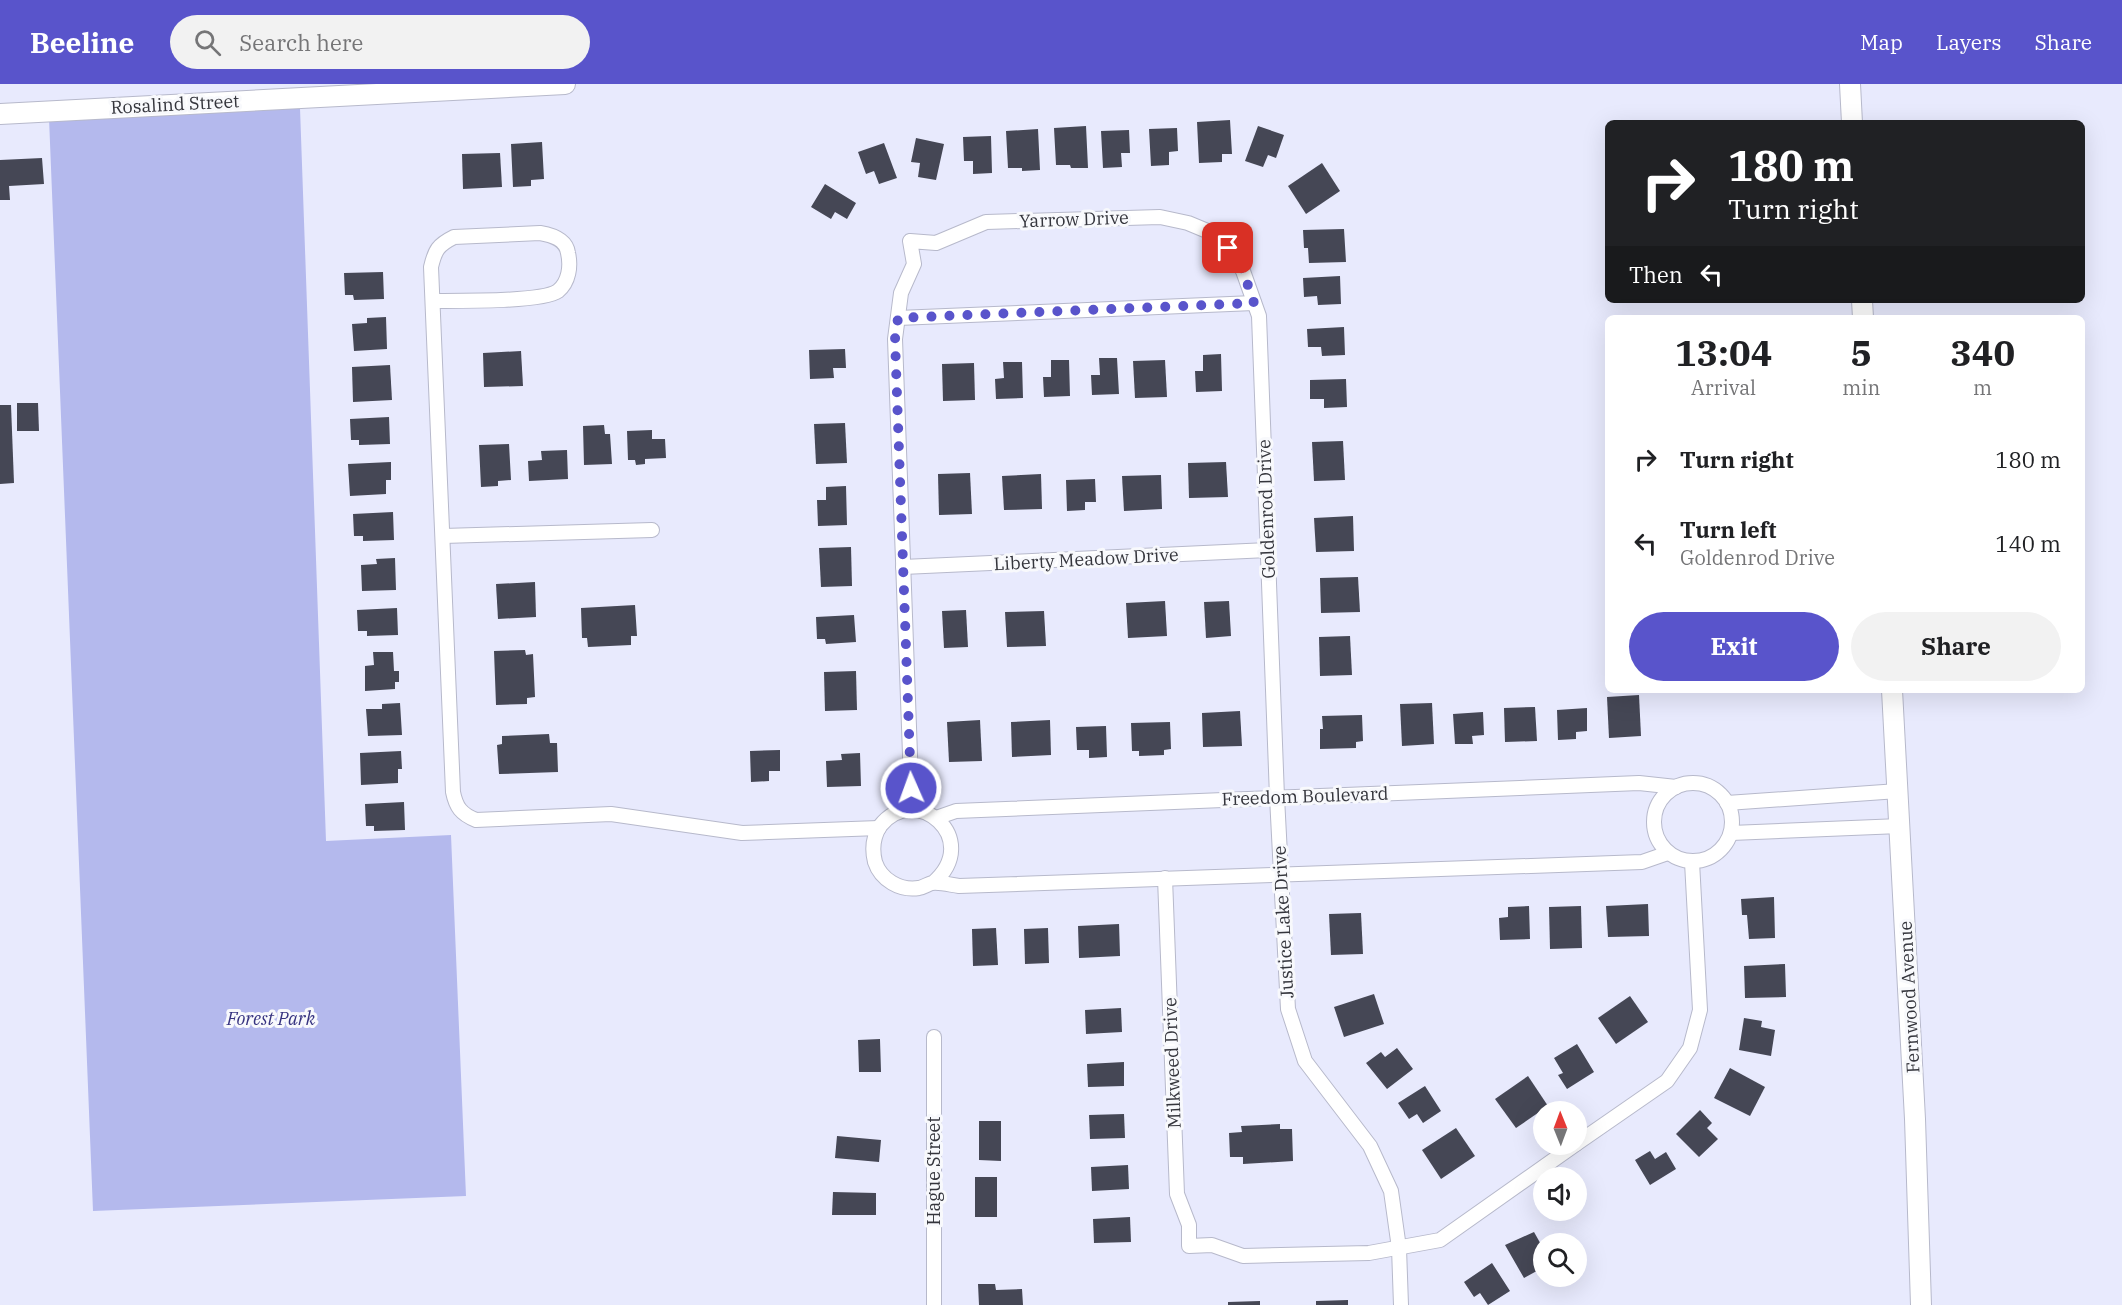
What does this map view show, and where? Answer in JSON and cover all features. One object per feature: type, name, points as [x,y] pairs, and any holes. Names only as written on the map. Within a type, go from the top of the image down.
[{"type":"street","name":"Rosalind Street","points":[[0,114],[565,84]]},
{"type":"street","points":[[1850,84],[1852,120]]},
{"type":"street","name":"Yarrow Drive","points":[[898,318],[901,293],[914,264],[910,241],[936,243],[986,222],[1010,221],[1160,217],[1188,223],[1212,232],[1239,231]]},
{"type":"street","name":"Goldenrod Drive","points":[[1239,231],[1228,248],[1243,271],[1259,316],[1277,797]]},
{"type":"street","points":[[433,301],[538,297],[556,293],[562,287],[570,271],[567,248],[562,241],[551,235],[540,233],[454,237],[444,242],[434,252],[430,267],[453,792],[459,810],[476,820],[611,814],[742,832],[879,828]]},
{"type":"street","points":[[912,810],[895,339],[898,318],[1254,303]]},
{"type":"street","points":[[443,536],[652,530]]},
{"type":"street","name":"Liberty Meadow Drive","points":[[903,567],[1268,550]]},
{"type":"street","name":"Fernwood Avenue","points":[[1892,693],[1915,1119],[1921,1305]]},
{"type":"street","name":"Freedom Boulevard","points":[[936,818],[956,811],[1277,797],[1640,783],[1676,787]]},
{"type":"street","points":[[1689,783],[1701,784],[1713,789],[1727,803],[1732,820],[1731,833],[1725,845],[1705,860],[1692,862],[1679,860],[1668,853],[1656,837],[1653,818],[1657,805],[1665,794],[1676,787],[1689,783]]},
{"type":"street","points":[[1727,803],[1898,791]]},
{"type":"street","name":"Justice Lake Drive","points":[[1277,797],[1288,1009],[1305,1061],[1370,1146],[1391,1191],[1399,1248],[1401,1305]]},
{"type":"street","points":[[912,810],[925,812],[936,818],[945,827],[952,851],[943,874],[933,883],[921,888],[896,885],[877,867],[873,854],[874,841],[879,828],[888,818],[899,812],[912,810]]},
{"type":"street","points":[[1731,833],[1900,826]]},
{"type":"street","points":[[933,883],[960,886],[1642,862],[1668,853]]},
{"type":"street","points":[[1587,1136],[1667,1081],[1689,1048],[1700,1010],[1692,862]]},
{"type":"street","name":"Milkweed Drive","points":[[1165,878],[1177,1194],[1189,1226],[1189,1246],[1212,1245],[1243,1257],[1369,1253],[1399,1248]]},
{"type":"street","name":"Hague Street","points":[[934,1036],[934,1305]]},
{"type":"street","points":[[1399,1248],[1440,1240],[1560,1155]]},
{"type":"green space","name":"Forest Park","points":[[300,108],[326,841],[451,835],[466,1196],[93,1211],[49,118]]},
{"type":"building","points":[[1230,120],[1232,154],[1222,154],[1222,162],[1199,163],[1197,122]]},
{"type":"building","points":[[1086,126],[1088,168],[1056,165],[1054,128]]},
{"type":"building","points":[[1258,126],[1284,135],[1276,158],[1268,155],[1263,167],[1245,161]]},
{"type":"building","points":[[1177,128],[1178,151],[1169,152],[1169,165],[1151,166],[1149,129]]},
{"type":"building","points":[[1038,129],[1040,170],[1022,171],[1022,168],[1008,168],[1006,131]]},
{"type":"building","points":[[1129,130],[1130,153],[1121,153],[1122,167],[1103,168],[1101,131]]},
{"type":"building","points":[[991,136],[992,173],[973,174],[973,161],[964,161],[963,137]]},
{"type":"building","points":[[916,138],[944,144],[936,180],[918,177],[920,163],[911,162]]},
{"type":"building","points":[[542,142],[544,179],[531,180],[531,186],[513,187],[511,144]]},
{"type":"building","points":[[884,143],[897,178],[879,184],[874,171],[866,174],[858,152]]},
{"type":"building","points":[[500,153],[502,187],[463,189],[462,154]]},
{"type":"building","points":[[42,158],[44,184],[9,186],[10,200],[0,200],[0,160]]},
{"type":"building","points":[[1322,163],[1340,191],[1306,214],[1288,186]]},
{"type":"building","points":[[825,184],[856,203],[847,219],[835,212],[831,219],[811,207]]},
{"type":"building","points":[[1344,229],[1346,262],[1309,263],[1308,248],[1304,248],[1303,230]]},
{"type":"building","points":[[383,272],[384,299],[354,300],[353,295],[345,295],[344,273]]},
{"type":"building","points":[[1340,276],[1341,304],[1318,305],[1317,296],[1304,297],[1303,278]]},
{"type":"building","points":[[386,317],[387,349],[354,351],[352,324],[367,323],[367,318]]},
{"type":"building","points":[[1344,327],[1345,355],[1322,356],[1321,347],[1308,347],[1307,329]]},
{"type":"building","points":[[845,349],[846,368],[833,368],[834,378],[810,379],[809,350]]},
{"type":"building","points":[[521,351],[523,386],[484,387],[483,353]]},
{"type":"building","points":[[1221,354],[1222,391],[1196,392],[1195,371],[1203,371],[1203,355]]},
{"type":"building","points":[[1099,358],[1117,358],[1119,394],[1092,395],[1091,375],[1100,375]]},
{"type":"building","points":[[1051,360],[1069,360],[1070,396],[1044,397],[1043,377],[1051,377]]},
{"type":"building","points":[[1165,360],[1167,397],[1135,398],[1133,361]]},
{"type":"building","points":[[1003,362],[1022,362],[1023,398],[996,399],[995,379],[1004,378]]},
{"type":"building","points":[[974,363],[975,400],[943,401],[942,364]]},
{"type":"building","points":[[390,365],[392,400],[353,402],[352,367]]},
{"type":"building","points":[[1346,379],[1347,407],[1324,408],[1324,399],[1310,399],[1310,380]]},
{"type":"building","points":[[17,403],[38,403],[39,431],[17,431]]},
{"type":"building","points":[[0,405],[11,405],[14,483],[0,484]]},
{"type":"building","points":[[389,417],[390,444],[359,445],[359,440],[351,440],[350,419]]},
{"type":"building","points":[[845,423],[847,463],[816,464],[814,424]]},
{"type":"building","points":[[604,425],[605,434],[610,434],[612,464],[584,465],[583,426]]},
{"type":"building","points":[[652,430],[652,439],[665,439],[666,458],[645,459],[645,464],[636,465],[635,460],[628,460],[627,431]]},
{"type":"building","points":[[1343,441],[1345,480],[1314,481],[1312,442]]},
{"type":"building","points":[[509,444],[511,480],[498,481],[498,486],[481,487],[479,445]]},
{"type":"building","points":[[567,450],[568,479],[529,481],[528,461],[542,460],[541,451]]},
{"type":"building","points":[[391,462],[391,480],[386,480],[386,494],[350,496],[348,464]]},
{"type":"building","points":[[1226,462],[1228,497],[1189,498],[1188,463]]},
{"type":"building","points":[[970,473],[972,514],[939,515],[938,474]]},
{"type":"building","points":[[1041,474],[1042,509],[1004,510],[1002,476]]},
{"type":"building","points":[[1161,475],[1162,509],[1124,511],[1122,476]]},
{"type":"building","points":[[1095,479],[1096,502],[1085,502],[1085,510],[1067,511],[1066,480]]},
{"type":"building","points":[[846,486],[847,525],[818,526],[817,500],[826,500],[826,487]]},
{"type":"building","points":[[393,512],[394,540],[363,541],[363,536],[354,536],[353,514]]},
{"type":"building","points":[[1353,516],[1354,551],[1316,552],[1314,518]]},
{"type":"building","points":[[851,547],[852,586],[821,587],[819,548]]},
{"type":"building","points":[[395,558],[396,590],[362,591],[361,565],[377,564],[376,559]]},
{"type":"building","points":[[1358,577],[1360,612],[1321,613],[1320,578]]},
{"type":"building","points":[[535,582],[536,617],[498,619],[496,584]]},
{"type":"building","points":[[1165,601],[1167,636],[1128,638],[1126,603]]},
{"type":"building","points":[[1229,601],[1231,636],[1206,638],[1204,602]]},
{"type":"building","points":[[635,605],[637,636],[631,636],[631,645],[588,647],[587,638],[582,638],[581,608]]},
{"type":"building","points":[[397,608],[398,635],[367,636],[367,631],[358,631],[357,610]]},
{"type":"building","points":[[966,610],[968,647],[944,648],[942,611]]},
{"type":"building","points":[[1044,611],[1046,646],[1007,647],[1005,612]]},
{"type":"building","points":[[854,615],[856,642],[826,644],[825,639],[817,639],[816,617]]},
{"type":"building","points":[[1350,636],[1352,675],[1320,676],[1319,637]]},
{"type":"building","points":[[525,650],[526,655],[533,654],[535,697],[527,698],[527,704],[496,705],[494,651]]},
{"type":"building","points":[[373,652],[393,652],[394,671],[399,671],[399,682],[395,682],[395,689],[365,691],[365,666],[374,665]]},
{"type":"building","points":[[856,671],[857,710],[825,711],[824,672]]},
{"type":"building","points":[[1639,695],[1641,736],[1609,738],[1607,697]]},
{"type":"building","points":[[400,703],[402,735],[368,736],[366,709],[382,709],[382,704]]},
{"type":"building","points":[[1432,703],[1434,744],[1402,746],[1400,704]]},
{"type":"building","points":[[1535,707],[1537,741],[1505,742],[1504,708]]},
{"type":"building","points":[[1587,708],[1587,731],[1576,732],[1576,739],[1558,740],[1557,710]]},
{"type":"building","points":[[1240,711],[1242,746],[1203,747],[1202,713]]},
{"type":"building","points":[[1483,712],[1484,735],[1472,736],[1473,744],[1455,744],[1453,714]]},
{"type":"building","points":[[1362,715],[1363,741],[1356,742],[1356,748],[1320,749],[1322,716]]},
{"type":"building","points":[[980,720],[982,761],[949,762],[947,722]]},
{"type":"building","points":[[1050,720],[1051,755],[1012,757],[1011,722]]},
{"type":"building","points":[[1170,722],[1171,749],[1164,750],[1164,755],[1139,756],[1139,751],[1132,751],[1131,723]]},
{"type":"building","points":[[1106,726],[1107,757],[1089,758],[1089,750],[1077,750],[1076,727]]},
{"type":"building","points":[[549,734],[550,743],[557,743],[558,772],[499,774],[497,745],[502,744],[502,736]]},
{"type":"building","points":[[780,750],[780,771],[769,771],[769,781],[751,782],[750,751]]},
{"type":"building","points":[[401,751],[402,769],[398,769],[398,783],[361,785],[360,753]]},
{"type":"building","points":[[860,753],[861,786],[827,787],[826,761],[842,760],[841,754]]},
{"type":"building","points":[[404,802],[405,830],[374,831],[374,826],[366,826],[365,804]]},
{"type":"building","points":[[1774,897],[1775,938],[1749,939],[1747,915],[1742,915],[1741,899]]},
{"type":"building","points":[[1648,904],[1649,936],[1608,937],[1606,906]]},
{"type":"building","points":[[1529,906],[1530,939],[1500,940],[1499,918],[1508,917],[1508,907]]},
{"type":"building","points":[[1581,906],[1582,948],[1550,949],[1549,907]]},
{"type":"building","points":[[1361,913],[1363,954],[1331,955],[1329,914]]},
{"type":"building","points":[[1119,924],[1120,956],[1079,958],[1078,926]]},
{"type":"building","points":[[996,928],[998,965],[973,966],[972,929]]},
{"type":"building","points":[[1048,928],[1049,963],[1025,964],[1024,929]]},
{"type":"building","points":[[1785,964],[1786,997],[1745,998],[1744,966]]},
{"type":"building","points":[[1374,994],[1384,1024],[1344,1037],[1334,1007]]},
{"type":"building","points":[[1630,996],[1648,1022],[1616,1044],[1598,1018]]},
{"type":"building","points":[[1121,1008],[1122,1032],[1086,1034],[1085,1010]]},
{"type":"building","points":[[1744,1018],[1762,1021],[1761,1027],[1775,1030],[1771,1056],[1739,1050]]},
{"type":"building","points":[[880,1039],[881,1072],[859,1072],[858,1040]]},
{"type":"building","points":[[1577,1044],[1594,1072],[1567,1089],[1558,1075],[1563,1073],[1554,1058]]},
{"type":"building","points":[[1397,1048],[1413,1069],[1387,1089],[1366,1063],[1381,1052],[1385,1057]]},
{"type":"building","points":[[1124,1062],[1124,1086],[1088,1087],[1087,1064]]},
{"type":"building","points":[[1730,1068],[1765,1087],[1750,1116],[1714,1098]]},
{"type":"building","points":[[1528,1076],[1545,1101],[1533,1101],[1533,1116],[1516,1128],[1495,1099]]},
{"type":"building","points":[[1425,1086],[1441,1111],[1423,1123],[1417,1114],[1409,1119],[1398,1103]]},
{"type":"building","points":[[1700,1110],[1712,1123],[1707,1128],[1718,1139],[1699,1157],[1676,1134]]},
{"type":"building","points":[[1124,1114],[1125,1138],[1090,1139],[1089,1115]]},
{"type":"building","points":[[979,1121],[1001,1121],[1001,1161],[979,1160]]},
{"type":"building","points":[[1280,1124],[1280,1129],[1292,1129],[1293,1161],[1243,1164],[1243,1157],[1230,1157],[1229,1133],[1242,1132],[1241,1126]]},
{"type":"building","points":[[1456,1128],[1475,1156],[1441,1179],[1422,1150]]},
{"type":"building","points":[[837,1136],[881,1140],[879,1162],[835,1158]]},
{"type":"building","points":[[1650,1151],[1655,1159],[1666,1152],[1676,1169],[1650,1185],[1635,1160]]},
{"type":"building","points":[[1128,1165],[1129,1189],[1092,1191],[1091,1167]]},
{"type":"building","points":[[975,1177],[997,1177],[997,1217],[975,1217]]},
{"type":"building","points":[[833,1192],[876,1193],[876,1215],[832,1215]]},
{"type":"building","points":[[1130,1217],[1131,1242],[1094,1243],[1093,1219]]},
{"type":"building","points":[[1534,1232],[1533,1273],[1524,1278],[1505,1245]]},
{"type":"building","points":[[1492,1263],[1510,1291],[1488,1305],[1480,1293],[1474,1297],[1464,1282]]},
{"type":"building","points":[[978,1284],[995,1284],[996,1290],[1022,1289],[1023,1305],[979,1305]]},
{"type":"building","points":[[1348,1300],[1348,1305],[1316,1305],[1316,1301]]},
{"type":"building","points":[[1260,1301],[1260,1305],[1228,1305],[1228,1302]]},
{"type":"route","points":[[911,788],[895,339],[898,318],[1254,303],[1243,271],[1228,248]]}]
